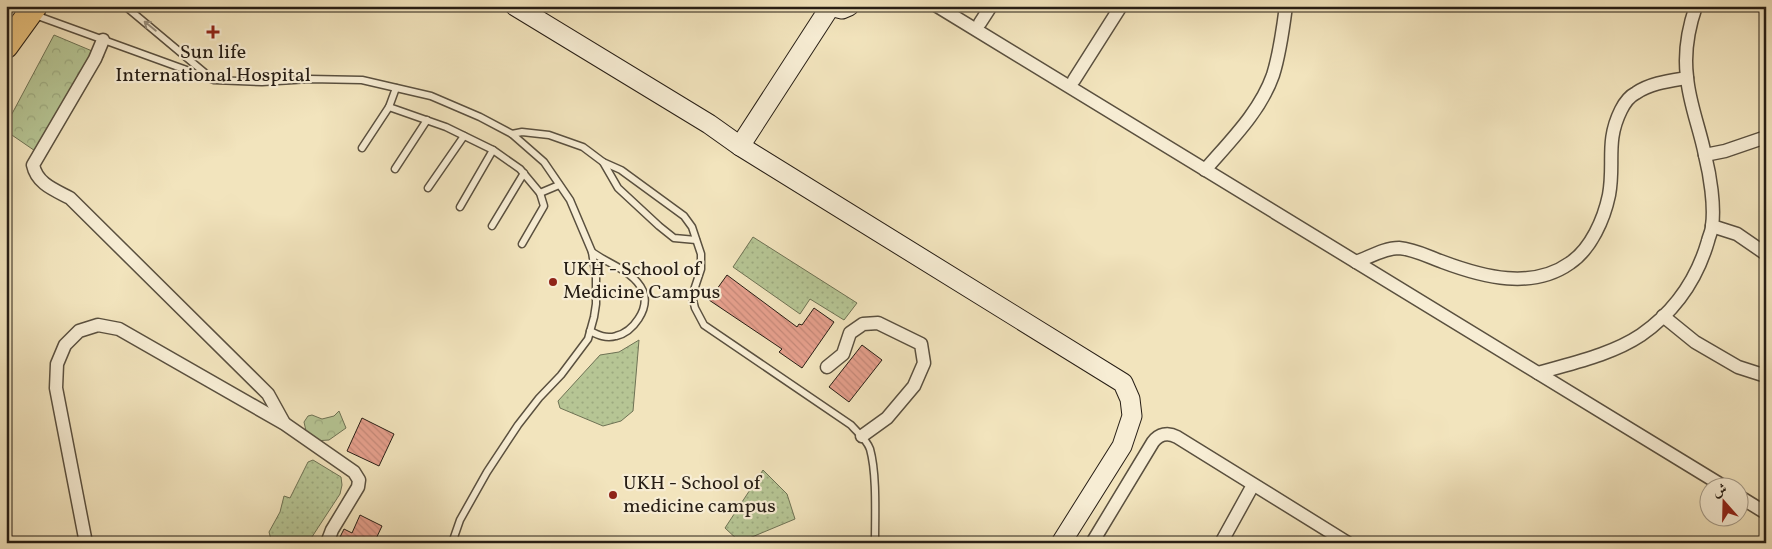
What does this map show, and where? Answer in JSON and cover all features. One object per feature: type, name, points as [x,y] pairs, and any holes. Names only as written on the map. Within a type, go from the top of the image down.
[{"type":"highway","points":[[6,46],[32,10]]},
{"type":"street","points":[[514,6],[709,124],[740,146],[1123,383],[1130,399],[1132,416],[1122,446],[1061,543]]},
{"type":"street","points":[[740,146],[830,6],[842,9],[849,6]]},
{"type":"street","points":[[937,6],[1707,476]]},
{"type":"street","points":[[980,23],[991,6]]},
{"type":"street","points":[[1074,80],[1121,6]]},
{"type":"street","points":[[1205,170],[1235,136],[1257,106],[1272,76],[1281,43],[1286,6]]},
{"type":"street","points":[[1538,373],[1613,349],[1641,335],[1682,296],[1696,274],[1712,226],[1712,198],[1705,155],[1687,78],[1686,54],[1690,22],[1696,6]]},
{"type":"street","points":[[103,40],[33,165],[35,173],[40,181],[70,198],[268,394],[285,424]]},
{"type":"street","points":[[1356,262],[1386,250],[1400,248],[1476,273],[1500,277],[1535,278],[1552,273],[1571,263],[1584,249],[1603,216],[1609,194],[1611,144],[1614,124],[1623,106],[1634,94],[1651,85],[1687,78]]},
{"type":"street","points":[[1705,155],[1725,151],[1766,137]]},
{"type":"street","points":[[1712,226],[1737,234],[1766,254]]},
{"type":"street","points":[[1663,316],[1702,346],[1738,367],[1766,376]]},
{"type":"street","points":[[826,367],[843,354],[850,333],[863,324],[878,323],[921,344],[924,363],[914,386],[887,418],[862,436]]},
{"type":"street","points":[[86,543],[56,388],[57,364],[66,346],[79,331],[98,325],[119,329],[285,424],[354,472],[359,480],[358,487],[332,530],[327,543]]},
{"type":"street","points":[[1092,543],[1153,442],[1164,434],[1177,437],[1348,543]]},
{"type":"street","points":[[1221,543],[1253,485]]},
{"type":"street","points":[[1750,503],[1766,513]]},
{"type":"lane","points":[[125,6],[214,80]]},
{"type":"lane","points":[[32,10],[103,40],[214,80],[262,82],[309,79],[362,80],[431,96],[480,117],[512,134],[544,162],[570,200],[592,252],[596,278],[596,304],[590,331],[588,338],[561,375],[539,398],[518,425],[487,472],[460,520],[452,543]]},
{"type":"lane","points":[[362,148],[389,107],[396,88]]},
{"type":"lane","points":[[389,107],[427,120],[493,150],[524,173],[540,193],[544,206],[522,244]]},
{"type":"lane","points":[[394,169],[427,120]]},
{"type":"lane","points":[[512,134],[522,132],[549,135],[583,147],[603,162],[621,170],[684,216],[692,227],[701,254],[701,269],[692,296],[695,308],[704,325],[850,425],[862,436],[870,448],[874,481],[876,543]]},
{"type":"lane","points":[[428,188],[464,136]]},
{"type":"lane","points":[[460,207],[493,150]]},
{"type":"lane","points":[[603,162],[618,188],[659,226],[674,238],[696,240]]},
{"type":"lane","points":[[492,226],[524,173]]},
{"type":"lane","points":[[540,193],[559,185]]},
{"type":"lane","points":[[590,331],[610,337],[625,332],[639,318],[643,309],[644,298],[643,291],[626,271],[605,261],[592,252]]},
{"type":"green space","points":[[54,35],[104,56],[41,155],[6,131],[6,125]]},
{"type":"green space","points":[[753,237],[857,303],[844,320],[810,299],[800,314],[733,267]]},
{"type":"green space","points":[[639,340],[633,411],[621,421],[603,426],[560,408],[558,401],[600,355],[619,352]]},
{"type":"green space","points":[[339,411],[346,428],[329,440],[314,441],[306,431],[304,422],[308,416],[312,415],[322,419],[334,416]]},
{"type":"green space","points":[[313,460],[341,477],[340,494],[308,543],[272,543],[269,532],[280,512],[284,496],[290,498],[308,462]]},
{"type":"green space","points":[[763,470],[787,494],[795,519],[740,542],[725,528]]},
{"type":"building","points":[[727,275],[797,327],[799,324],[802,325],[814,308],[834,322],[802,368],[779,352],[782,349],[709,300]]},
{"type":"building","points":[[862,345],[882,360],[849,402],[829,387]]},
{"type":"building","points":[[362,418],[394,434],[379,466],[347,451]]},
{"type":"building","points":[[360,515],[382,526],[374,543],[337,543],[344,529],[352,533]]},
{"type":"place","name":"Sun life International Hospital","points":[[213,32]]},
{"type":"place","name":"UKH - School of Medicine Campus","points":[[553,282]]},
{"type":"place","name":"UKH - School of medicine campus","points":[[613,495]]}]
